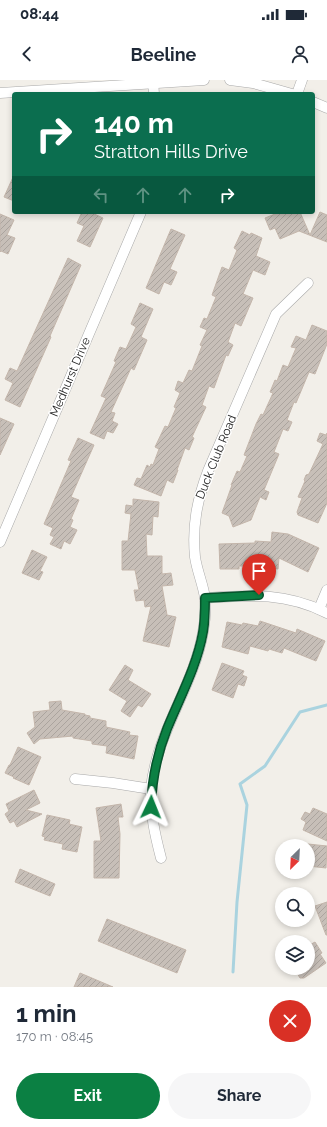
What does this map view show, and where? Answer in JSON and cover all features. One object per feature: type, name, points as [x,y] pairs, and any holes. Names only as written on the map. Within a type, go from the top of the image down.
[{"type":"street","points":[[13,92],[153,81],[204,80]]},
{"type":"street","points":[[230,80],[253,83],[286,92]]},
{"type":"street","points":[[298,92],[302,80]]},
{"type":"street","points":[[153,81],[154,92]]},
{"type":"street","points":[[0,93],[12,92]]},
{"type":"street","points":[[315,103],[327,108]]},
{"type":"street","name":"Medhurst Drive","points":[[0,542],[5,518],[140,214]]},
{"type":"street","name":"Duck Club Road","points":[[160,858],[153,824],[151,789],[154,772],[167,730],[185,688],[200,645],[204,626],[205,598],[198,571],[194,541],[196,508],[200,492],[276,314],[308,283]]},
{"type":"street","points":[[205,598],[259,595],[278,596],[298,601],[323,611],[327,590]]},
{"type":"street","points":[[75,779],[151,789]]},
{"type":"building","points":[[12,179],[12,200],[4,197]]},
{"type":"building","points":[[320,212],[327,215],[327,242],[299,231],[280,239],[275,228],[270,230],[265,218],[275,214],[301,214],[310,235]]},
{"type":"building","points":[[0,214],[14,220],[7,235],[15,238],[8,254],[1,251],[0,252]]},
{"type":"building","points":[[81,214],[94,214],[103,218],[90,247],[77,241],[84,226],[77,223]]},
{"type":"building","points":[[171,229],[185,235],[170,269],[177,272],[171,285],[164,282],[159,294],[146,288]]},
{"type":"building","points":[[242,231],[262,238],[256,256],[270,262],[265,275],[253,270],[243,294],[253,298],[241,326],[235,323],[228,342],[233,345],[228,356],[226,355],[214,388],[209,386],[202,405],[206,407],[192,437],[194,438],[189,450],[185,448],[173,483],[167,480],[161,496],[134,485],[137,478],[141,479],[147,465],[150,467],[151,464],[153,465],[159,449],[155,447],[165,426],[168,427],[176,408],[174,407],[180,393],[175,390],[178,381],[183,383],[189,370],[192,371],[202,346],[200,345],[207,330],[200,327],[204,318],[207,319],[216,297],[212,295],[222,267],[229,270],[237,250],[234,248]]},
{"type":"building","points":[[68,258],[81,265],[20,407],[5,400],[13,383],[5,379],[10,368],[17,371]]},
{"type":"building","points":[[140,303],[153,309],[141,337],[147,340],[134,370],[131,368],[111,412],[115,413],[112,421],[118,424],[113,433],[107,431],[104,439],[90,433],[106,398],[101,396],[116,362],[114,361],[120,347],[126,349],[136,327],[131,324]]},
{"type":"building","points":[[312,325],[327,331],[327,344],[315,374],[309,372],[296,403],[294,402],[287,420],[292,422],[288,431],[283,429],[274,452],[279,454],[264,490],[269,492],[266,500],[260,497],[251,520],[233,527],[229,516],[222,513],[231,485],[237,471],[240,472],[247,456],[244,455],[256,424],[261,414],[263,415],[273,393],[270,392],[275,380],[277,381],[283,365],[288,367],[296,348],[291,347],[296,336],[306,340]]},
{"type":"building","points":[[0,418],[14,424],[0,455]]},
{"type":"building","points":[[320,433],[326,435],[327,433],[327,503],[318,523],[298,515],[297,512],[302,498],[298,497],[305,481],[304,480],[306,475],[309,474],[323,444],[317,441]]},
{"type":"building","points":[[78,438],[94,445],[71,497],[79,500],[71,519],[73,520],[70,527],[77,530],[70,544],[64,541],[61,549],[50,544],[54,537],[50,535],[53,528],[44,524],[71,461],[68,460]]},
{"type":"building","points":[[133,499],[159,502],[158,517],[153,516],[152,535],[146,534],[147,556],[162,556],[162,574],[171,573],[173,585],[162,586],[167,615],[176,617],[169,647],[143,641],[151,606],[145,607],[144,600],[136,601],[134,590],[139,590],[135,570],[122,570],[122,541],[128,541],[131,514],[125,513],[126,505],[133,506]]},
{"type":"building","points":[[272,532],[288,534],[319,548],[308,572],[279,558],[278,569],[265,567],[266,561],[246,558],[247,566],[239,566],[239,569],[220,569],[219,544],[255,543],[255,541],[271,542]]},
{"type":"building","points":[[32,550],[47,557],[40,571],[43,572],[39,580],[22,573]]},
{"type":"building","points":[[260,621],[296,633],[297,629],[325,641],[316,661],[284,648],[282,653],[250,646],[248,654],[222,647],[227,622],[258,626]]},
{"type":"building","points":[[222,663],[244,671],[242,675],[247,677],[244,686],[238,684],[233,698],[212,690]]},
{"type":"building","points":[[125,665],[133,670],[128,680],[151,694],[142,707],[138,705],[130,717],[121,711],[127,701],[109,690]]},
{"type":"building","points":[[61,701],[62,710],[85,714],[90,716],[90,718],[106,721],[106,727],[130,732],[129,735],[138,736],[134,759],[106,753],[107,746],[92,744],[92,741],[73,738],[73,736],[40,739],[34,744],[27,733],[35,727],[33,712],[50,710],[49,702]]},
{"type":"building","points":[[18,747],[41,757],[29,785],[5,773]]},
{"type":"building","points":[[34,790],[40,803],[26,810],[42,814],[17,827],[14,821],[10,823],[5,814],[9,811],[6,804]]},
{"type":"building","points":[[121,804],[123,817],[118,817],[120,834],[119,878],[94,878],[94,841],[101,841],[96,808]]},
{"type":"building","points":[[313,808],[327,814],[327,841],[303,830],[306,822],[301,819],[305,812],[310,814]]},
{"type":"building","points":[[47,815],[70,820],[69,824],[82,827],[77,852],[62,849],[63,844],[44,840],[45,837],[42,836]]},
{"type":"building","points":[[315,845],[327,846],[326,868],[315,867]]},
{"type":"building","points":[[20,869],[55,884],[50,896],[15,882]]},
{"type":"building","points":[[327,902],[327,935],[326,935],[315,906]]},
{"type":"building","points":[[107,919],[186,950],[177,973],[98,941]]},
{"type":"building","points":[[315,942],[322,953],[320,954],[326,963],[315,970]]},
{"type":"building","points":[[80,973],[113,987],[74,987]]},
{"type":"building","points":[[298,975],[308,975],[304,978],[300,978]]},
{"type":"waterway","points":[[233,972],[237,902],[247,805],[240,784],[265,766],[300,712],[327,705]]},
{"type":"route","points":[[151,807],[151,789],[160,752],[167,730],[196,660],[200,645],[204,626],[205,598],[259,595]]}]
